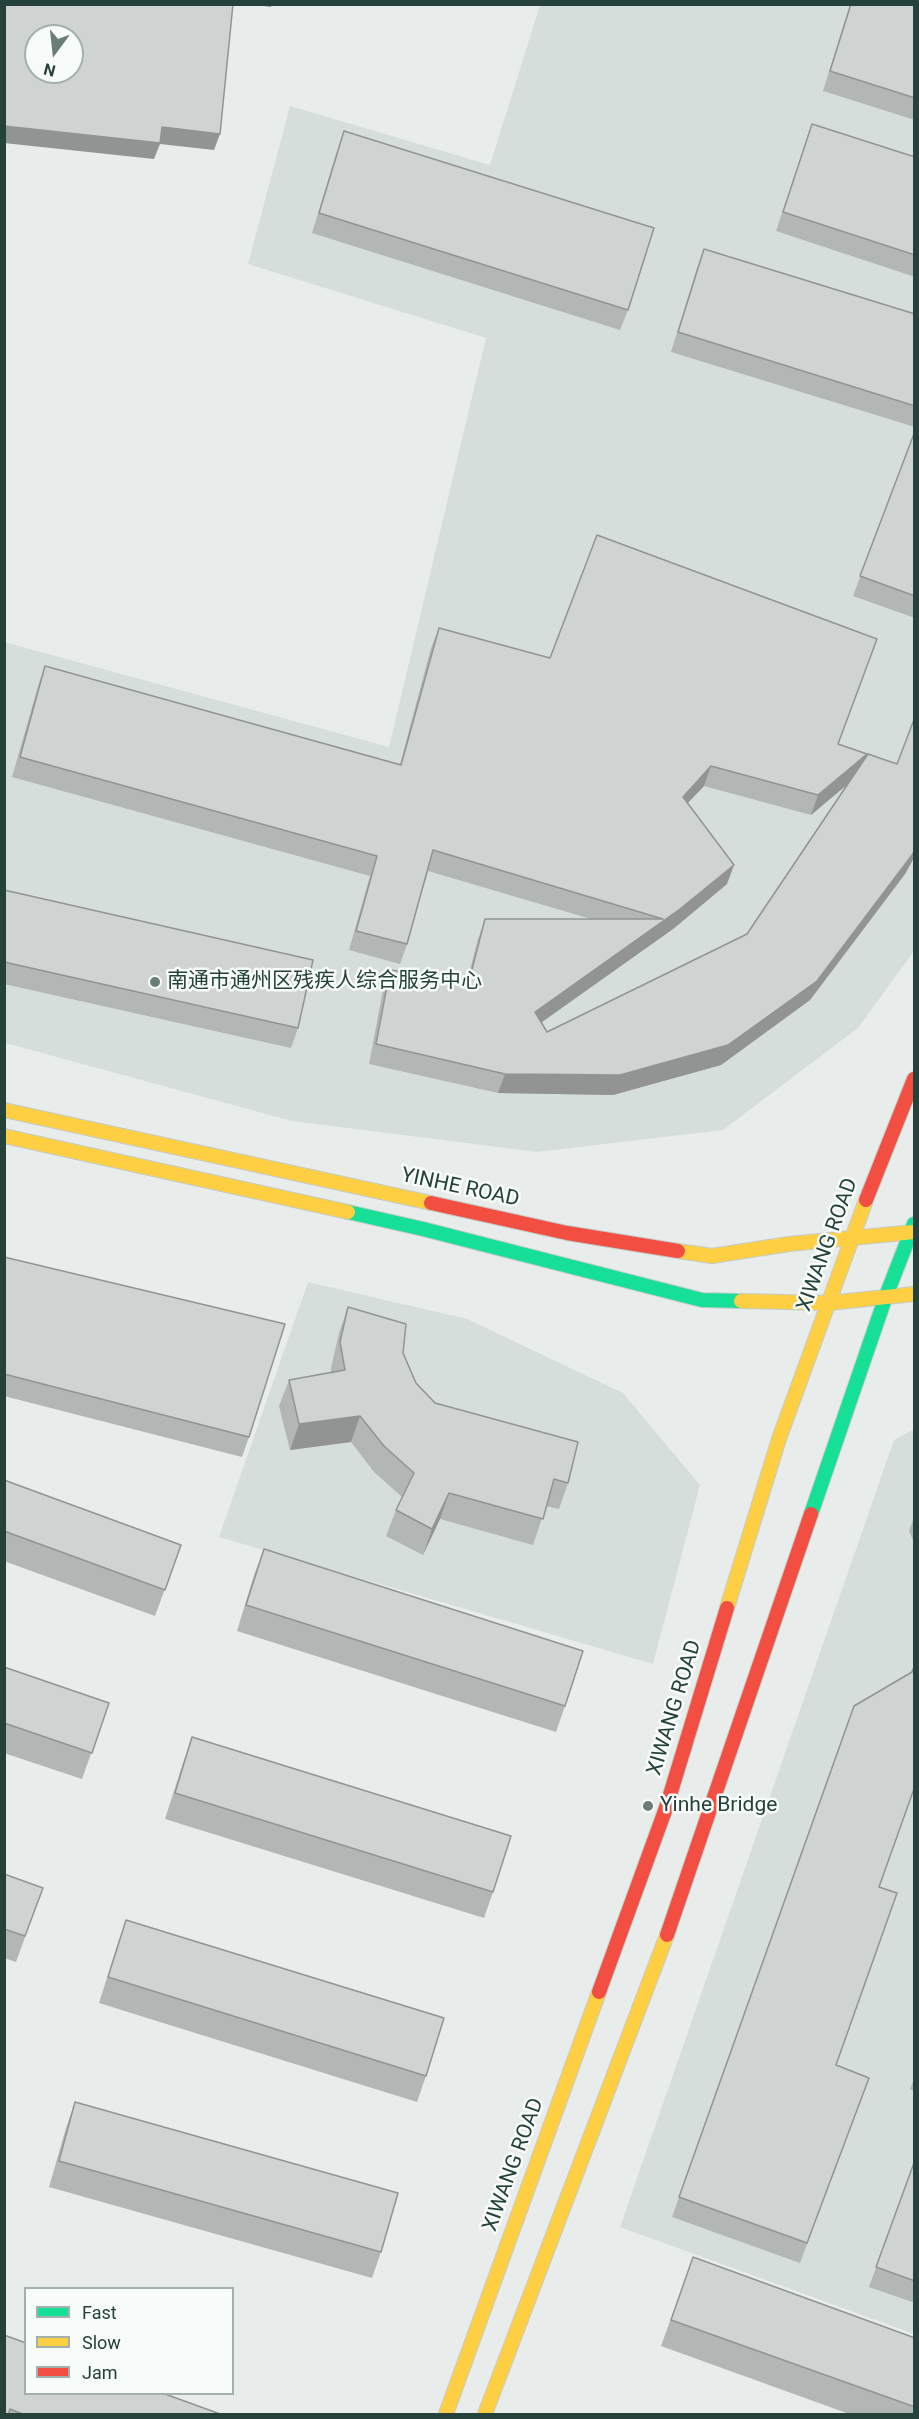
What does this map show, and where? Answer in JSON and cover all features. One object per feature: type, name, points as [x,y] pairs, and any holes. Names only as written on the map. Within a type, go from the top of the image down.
[{"type":"main road","name":"XIWANG ROAD","points":[[446,2415],[666,1808],[779,1439],[850,1239],[915,1079]]},
{"type":"main road","name":"YINHE ROAD","points":[[4,1110],[567,1233],[712,1256],[914,1229]]},
{"type":"main road","points":[[4,1136],[423,1229],[702,1300],[829,1303],[915,1294]]},
{"type":"main road","points":[[485,2415],[673,1918],[886,1296],[914,1229]]},
{"type":"shaded area","points":[[540,5],[914,5],[914,951],[858,1028],[723,1130],[537,1152],[292,1121],[5,1043],[4,642],[389,747],[486,338],[248,264],[290,106],[490,165]]},
{"type":"shaded area","points":[[308,1282],[467,1319],[623,1393],[700,1485],[653,1664],[219,1537]]},
{"type":"shaded area","points":[[914,1429],[914,2334],[620,2227],[894,1440]]},
{"type":"building","points":[[4,4],[233,4],[220,134],[162,127],[160,143],[4,126]]},
{"type":"building","points":[[851,4],[915,4],[915,98],[830,71]]},
{"type":"building","points":[[812,124],[915,157],[915,255],[783,212]]},
{"type":"building","points":[[344,131],[654,228],[628,310],[319,213]]},
{"type":"building","points":[[704,249],[915,314],[915,406],[678,332]]},
{"type":"building","points":[[915,431],[915,596],[860,576]]},
{"type":"building","points":[[597,535],[877,639],[838,744],[867,754],[818,795],[711,766],[683,797],[734,865],[680,909],[535,1012],[547,1032],[747,934],[868,754],[897,764],[915,717],[915,850],[817,981],[728,1045],[620,1075],[505,1074],[376,1044],[390,970],[469,981],[485,919],[663,919],[433,850],[407,944],[356,931],[377,856],[20,757],[45,666],[401,765],[439,628],[550,658]]},
{"type":"building","name":"南通市通州区残疾人综合服务中心","points":[[4,890],[313,960],[298,1028],[4,962]]},
{"type":"building","points":[[4,1257],[285,1324],[249,1437],[4,1374]]},
{"type":"building","points":[[348,1307],[406,1324],[403,1353],[416,1383],[435,1403],[578,1442],[568,1483],[554,1479],[543,1519],[449,1493],[432,1529],[396,1510],[414,1473],[384,1446],[360,1416],[299,1424],[289,1380],[345,1370],[340,1342]]},
{"type":"building","points":[[4,1480],[181,1545],[165,1590],[4,1531]]},
{"type":"building","points":[[264,1549],[583,1651],[565,1706],[246,1605]]},
{"type":"building","points":[[915,1665],[915,1786],[879,1887],[897,1893],[836,2065],[869,2078],[807,2243],[679,2197],[854,1706],[912,1672]]},
{"type":"building","points":[[4,1667],[109,1703],[92,1753],[4,1723]]},
{"type":"building","points":[[192,1737],[511,1836],[493,1892],[175,1793]]},
{"type":"building","points":[[4,1874],[43,1888],[25,1936],[4,1929]]},
{"type":"building","points":[[126,1920],[444,2018],[426,2076],[108,1977]]},
{"type":"building","points":[[75,2102],[398,2193],[381,2252],[59,2161]]},
{"type":"building","points":[[915,2160],[915,2281],[876,2267]]},
{"type":"building","points":[[693,2257],[915,2338],[915,2407],[671,2320]]},
{"type":"building","points":[[4,2335],[24,2342],[24,2395],[168,2395],[223,2415],[25,2415],[10,2409],[8,2415],[4,2415]]},
{"type":"traffic: fast","points":[[348,1212],[702,1300],[741,1301]]},
{"type":"traffic: fast","points":[[811,1514],[886,1296],[914,1224]]},
{"type":"traffic: slow","points":[[4,1110],[431,1203]]},
{"type":"traffic: slow","points":[[4,1136],[348,1212]]},
{"type":"traffic: slow","points":[[727,1608],[779,1439],[866,1200]]},
{"type":"traffic: slow","points":[[678,1251],[712,1256],[789,1244],[914,1232]]},
{"type":"traffic: slow","points":[[741,1301],[829,1303],[914,1294]]},
{"type":"traffic: slow","points":[[485,2414],[667,1935]]},
{"type":"traffic: slow","points":[[446,2414],[599,1992]]},
{"type":"traffic: jam","points":[[866,1200],[914,1079]]},
{"type":"traffic: jam","points":[[431,1203],[567,1233],[678,1251]]},
{"type":"traffic: jam","points":[[667,1935],[811,1514]]},
{"type":"traffic: jam","points":[[599,1992],[666,1808],[727,1608]]},
{"type":"place","name":"南通市通州区残疾人综合服务中心","points":[[155,982]]},
{"type":"place","name":"Yinhe Bridge","points":[[648,1806]]}]
